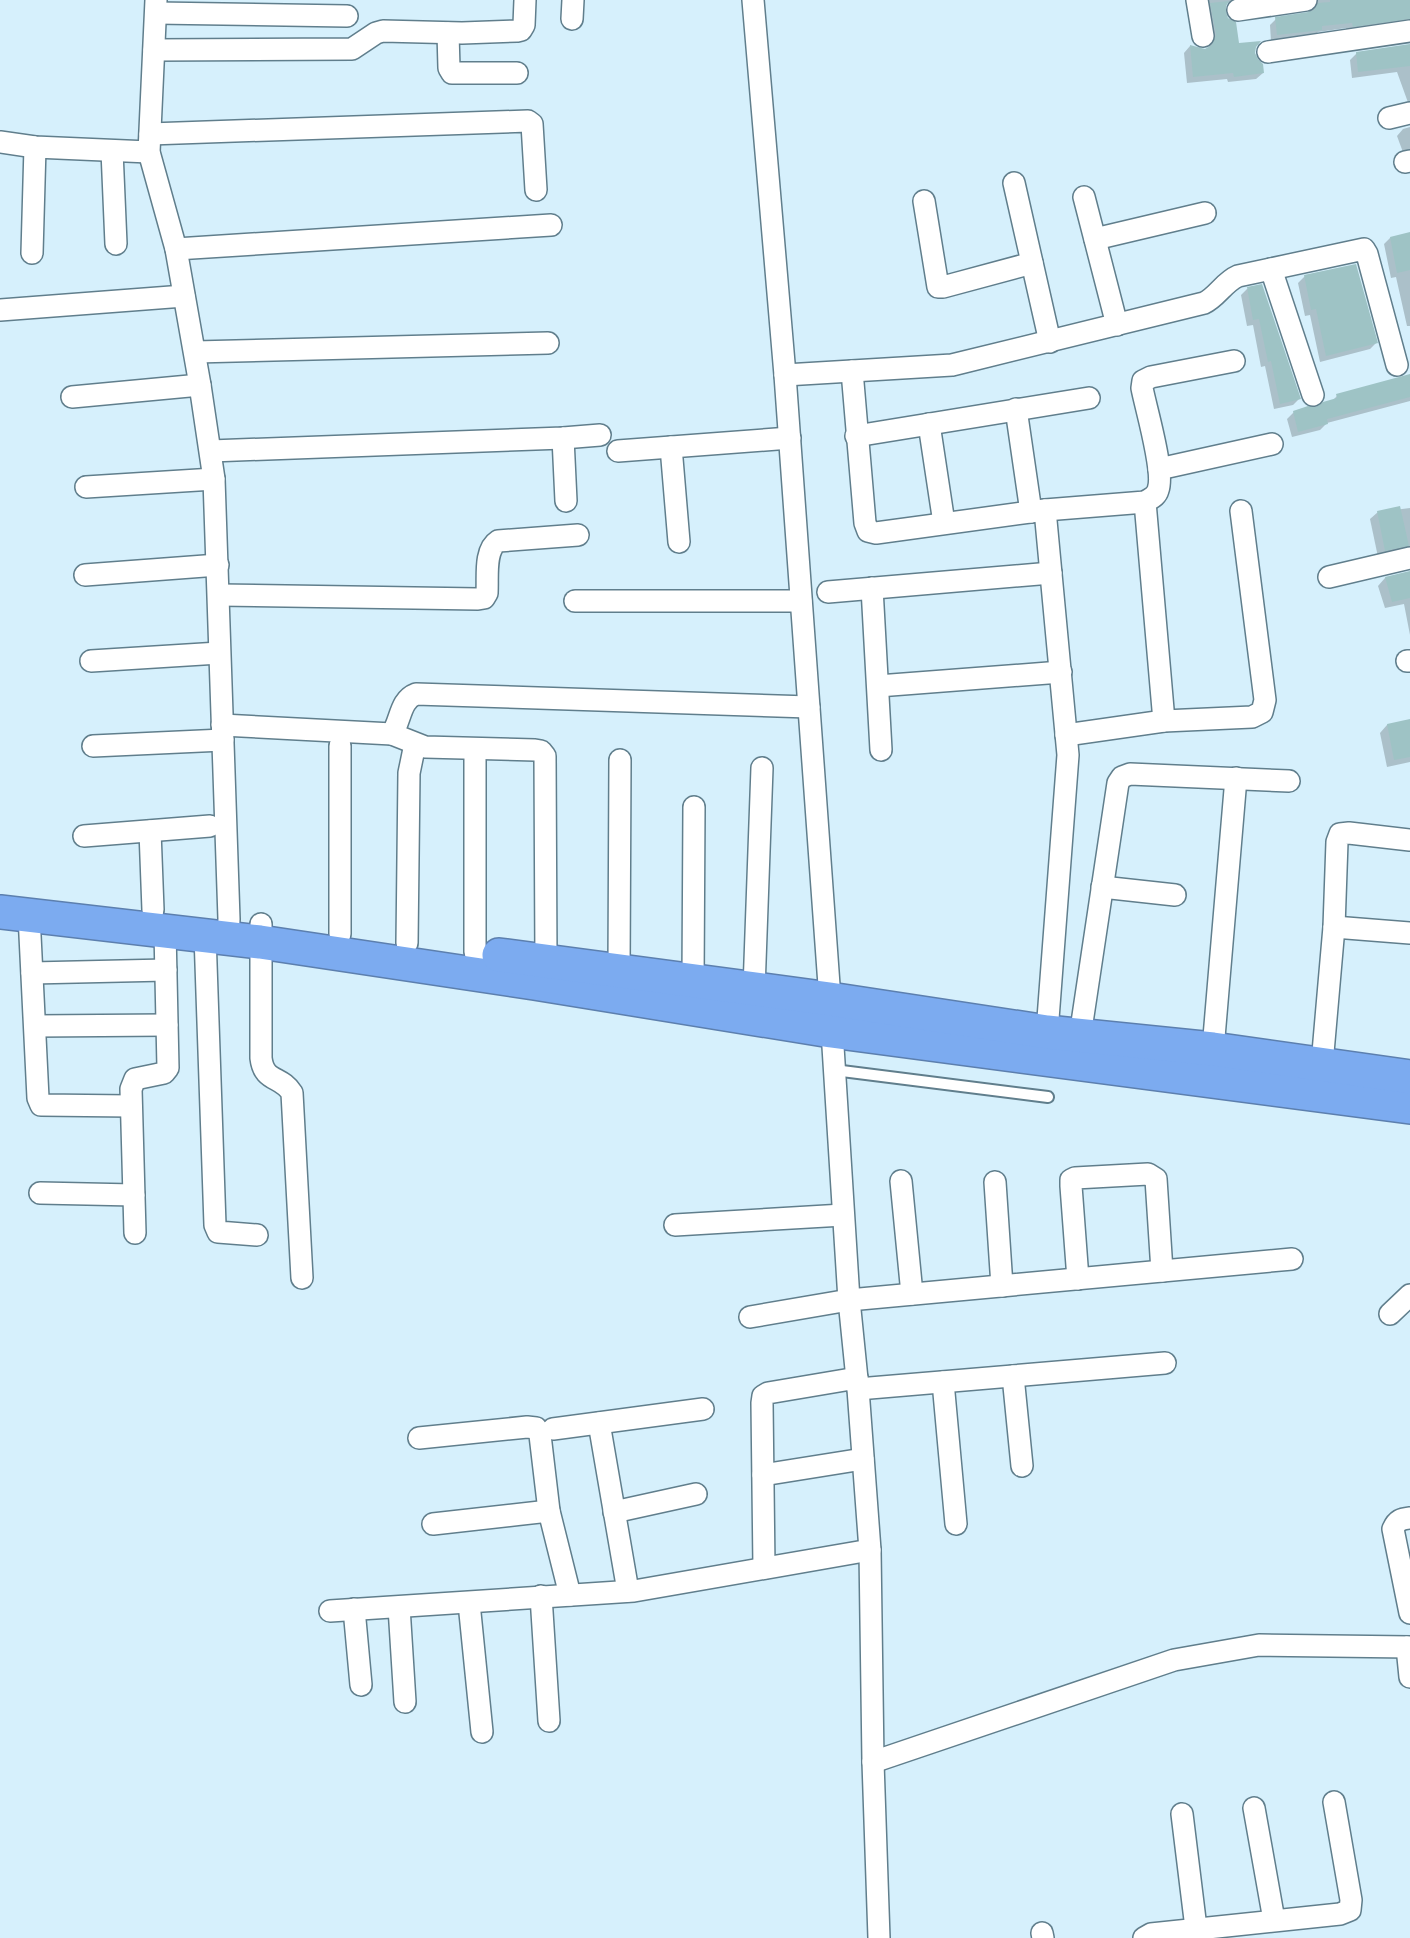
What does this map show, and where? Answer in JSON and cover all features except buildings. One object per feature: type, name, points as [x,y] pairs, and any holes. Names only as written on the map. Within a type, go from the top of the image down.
[{"type":"highway","points":[[0,892],[831,1031],[1410,1107]]},
{"type":"highway","points":[[15,914],[159,920]]},
{"type":"highway","points":[[237,932],[340,934],[830,999],[1047,1032],[1213,1048],[1410,1077]]},
{"type":"street","points":[[154,50],[352,49],[382,31],[448,33],[521,30],[524,25],[525,0]]},
{"type":"street","points":[[753,0],[790,438],[849,1300],[858,1384],[870,1550],[873,1762],[879,1938]]},
{"type":"street","points":[[1197,0],[1203,36]]},
{"type":"street","points":[[1238,10],[1306,0]]},
{"type":"street","points":[[302,1278],[292,1093],[287,1085],[268,1076],[262,1069],[237,932],[223,732],[218,565],[211,451],[176,249],[150,143],[156,7],[347,16]]},
{"type":"street","points":[[1268,52],[1410,31]]},
{"type":"street","points":[[448,33],[449,68],[452,73],[517,73]]},
{"type":"street","points":[[1389,118],[1410,113]]},
{"type":"street","points":[[0,142],[35,147],[112,151],[150,143],[528,121],[532,124],[536,190]]},
{"type":"street","points":[[32,253],[35,147]]},
{"type":"street","points":[[112,151],[116,244]]},
{"type":"street","points":[[1014,183],[1050,342]]},
{"type":"street","points":[[1084,197],[1117,325]]},
{"type":"street","points":[[924,201],[938,287],[1032,263]]},
{"type":"street","points":[[1095,239],[1205,213]]},
{"type":"street","points":[[176,249],[551,225]]},
{"type":"street","points":[[785,375],[952,365],[1204,303],[1209,301],[1231,279],[1364,249],[1396,365]]},
{"type":"street","points":[[1271,269],[1313,395]]},
{"type":"street","points":[[0,310],[184,296]]},
{"type":"street","points":[[195,352],[548,343]]},
{"type":"street","points":[[852,371],[865,523],[868,531],[876,533],[1038,511],[1145,502],[1155,496],[1159,487],[1159,470],[1142,388],[1143,381],[1151,377],[1234,361]]},
{"type":"street","points":[[72,397],[200,385]]},
{"type":"street","points":[[856,436],[1089,398]]},
{"type":"street","points":[[1017,409],[1051,573],[1068,755],[1047,1032]]},
{"type":"street","points":[[929,424],[944,524]]},
{"type":"street","points":[[211,451],[600,435]]},
{"type":"street","points":[[563,438],[566,501]]},
{"type":"street","points":[[618,452],[790,438]]},
{"type":"street","points":[[1159,470],[1272,444]]},
{"type":"street","points":[[671,447],[679,542]]},
{"type":"street","points":[[86,487],[214,479]]},
{"type":"street","points":[[1145,502],[1164,721]]},
{"type":"street","points":[[1066,735],[1164,721],[1252,717],[1262,712],[1265,700],[1241,511]]},
{"type":"street","points":[[219,595],[484,598],[487,593],[489,553],[492,545],[498,541],[578,535]]},
{"type":"street","points":[[1329,577],[1410,558]]},
{"type":"street","points":[[85,575],[218,565]]},
{"type":"street","points":[[828,592],[1051,573]]},
{"type":"street","points":[[872,588],[881,750]]},
{"type":"street","points":[[575,601],[801,601]]},
{"type":"street","points":[[91,661],[219,653]]},
{"type":"street","points":[[878,686],[1060,672]]},
{"type":"street","points":[[392,734],[409,696],[416,694],[809,707]]},
{"type":"street","points":[[93,746],[223,732],[392,734],[425,747],[541,752],[545,756],[546,962]]},
{"type":"street","points":[[407,943],[409,773],[415,744]]},
{"type":"street","points":[[340,746],[340,934]]},
{"type":"street","points":[[475,952],[476,749]]},
{"type":"street","points":[[619,971],[620,760]]},
{"type":"street","points":[[754,989],[762,768]]},
{"type":"street","points":[[1080,1035],[1118,783],[1122,777],[1130,774],[1289,781]]},
{"type":"street","points":[[1213,1048],[1236,778]]},
{"type":"street","points":[[693,981],[694,807]]},
{"type":"street","points":[[84,836],[210,826]]},
{"type":"street","points":[[135,1233],[131,1089],[135,1079],[164,1073],[168,1068],[166,970],[150,831]]},
{"type":"street","points":[[1322,1064],[1334,927],[1337,842],[1340,834],[1350,833],[1410,840]]},
{"type":"street","points":[[1102,887],[1175,895]]},
{"type":"street","points":[[15,914],[32,973],[38,1098],[41,1104],[131,1106]]},
{"type":"street","points":[[1334,927],[1410,933]]},
{"type":"street","points":[[237,932],[215,1225],[218,1232],[257,1234]]},
{"type":"street","points":[[32,973],[166,970]]},
{"type":"street","points":[[35,1026],[167,1025]]},
{"type":"street","points":[[1078,1279],[1071,1186],[1071,1180],[1075,1178],[1148,1174],[1156,1179],[1162,1271]]},
{"type":"street","points":[[901,1181],[912,1294]]},
{"type":"street","points":[[995,1182],[1002,1286]]},
{"type":"street","points":[[40,1193],[134,1195]]},
{"type":"street","points":[[675,1225],[843,1215]]},
{"type":"street","points":[[750,1317],[849,1300],[1293,1259]]},
{"type":"street","points":[[1390,1314],[1410,1295]]},
{"type":"street","points":[[764,1568],[762,1403],[763,1396],[768,1393],[858,1384],[944,1382],[1165,1363]]},
{"type":"street","points":[[1013,1376],[1022,1466]]},
{"type":"street","points":[[944,1382],[956,1524]]},
{"type":"street","points":[[553,1429],[703,1409]]},
{"type":"street","points":[[599,1423],[628,1591]]},
{"type":"street","points":[[419,1438],[536,1428],[540,1435],[549,1510],[570,1595]]},
{"type":"street","points":[[763,1475],[864,1459]]},
{"type":"street","points":[[615,1512],[696,1494]]},
{"type":"street","points":[[433,1524],[549,1510]]},
{"type":"street","points":[[1410,1518],[1400,1519],[1393,1530],[1410,1613]]},
{"type":"street","points":[[330,1611],[628,1591],[870,1550]]},
{"type":"street","points":[[541,1596],[549,1721]]},
{"type":"street","points":[[469,1603],[482,1732]]},
{"type":"street","points":[[399,1606],[405,1702]]},
{"type":"street","points":[[354,1609],[361,1685]]},
{"type":"street","points":[[873,1762],[1174,1660],[1259,1645],[1408,1647],[1410,1677]]},
{"type":"street","points":[[1144,1938],[1151,1934],[1340,1914],[1350,1910],[1351,1900],[1334,1802]]},
{"type":"street","points":[[1254,1808],[1274,1920]]},
{"type":"street","points":[[1182,1815],[1196,1928]]},
{"type":"lane","points":[[834,1070],[1048,1097]]}]
